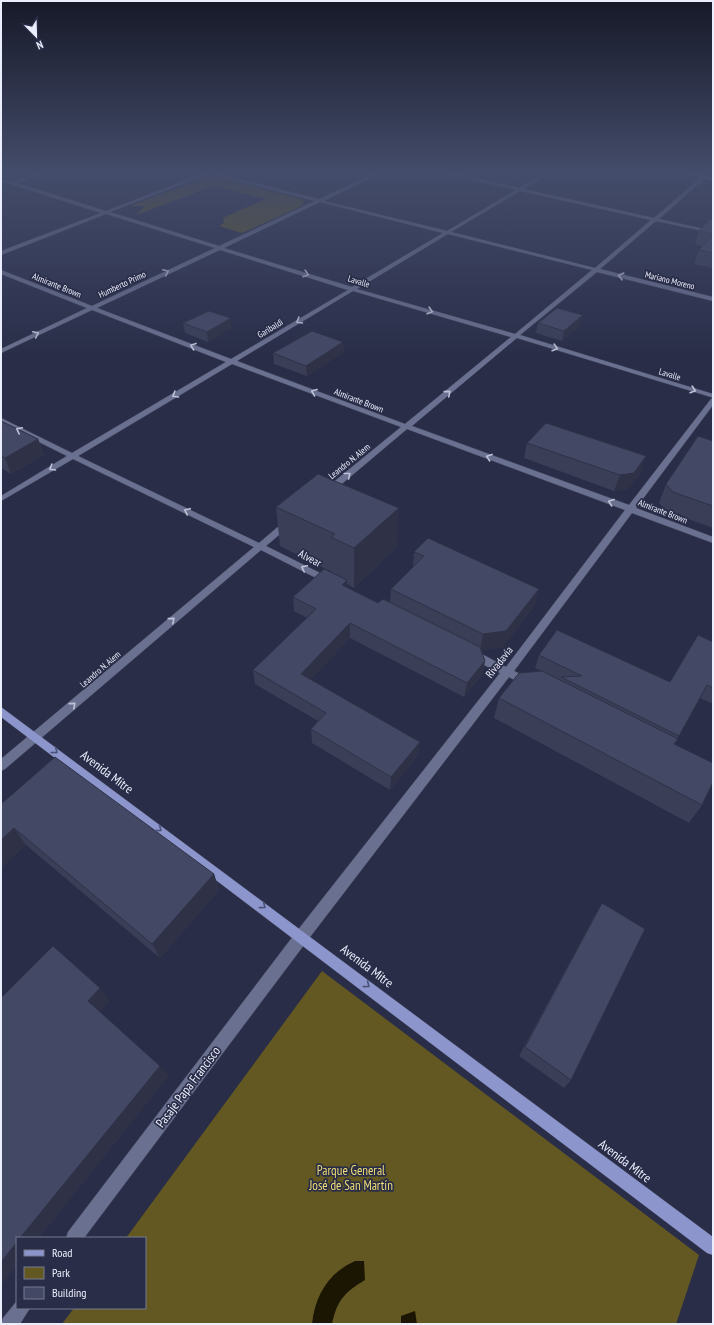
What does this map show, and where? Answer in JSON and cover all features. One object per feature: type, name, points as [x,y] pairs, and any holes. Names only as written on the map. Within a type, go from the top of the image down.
[{"type":"main road","name":"Avenida Mitre","points":[[1,710],[713,1247]]},
{"type":"street","points":[[1,252],[50,234]]},
{"type":"street","name":"Lavalle","points":[[177,234],[352,289],[516,336],[713,396]]},
{"type":"street","name":"Humberto Primo","points":[[1,351],[247,234]]},
{"type":"street","name":"Garibaldi","points":[[1,499],[447,234]]},
{"type":"street","name":"Mariano Moreno","points":[[451,234],[713,299]]},
{"type":"street","name":"Leandro N. Alem","points":[[319,498],[407,428],[639,234]]},
{"type":"street","name":"Almirante Brown","points":[[1,272],[90,308],[407,428],[632,509],[713,540]]},
{"type":"street","name":"Rivadavia","points":[[302,936],[632,509],[713,400]]},
{"type":"street","name":"Alvear","points":[[1,420],[71,457],[260,545],[338,585]]},
{"type":"street","name":"Leandro N. Alem","points":[[1,766],[260,545],[295,517]]},
{"type":"street","points":[[465,650],[535,686]]},
{"type":"street","name":"Pasaje Papa Francisco","points":[[75,1237],[302,936]]},
{"type":"street","points":[[9,1324],[20,1309]]},
{"type":"green space","name":"Parque General José de San Martín","points":[[322,971],[699,1255],[676,1324],[62,1324],[73,1309],[146,1309],[146,1237],[127,1237]]},
{"type":"shaded area","points":[[355,1261],[364,1261],[365,1280],[347,1293],[339,1303],[332,1324],[312,1324],[316,1304],[324,1286],[337,1272]]},
{"type":"shaded area","points":[[415,1311],[417,1324],[401,1324],[401,1316]]},
{"type":"building","points":[[713,235],[713,253],[699,250]]},
{"type":"building","points":[[557,308],[583,315],[564,331],[538,323]]},
{"type":"building","points":[[209,311],[231,318],[207,332],[183,323]]},
{"type":"building","points":[[312,331],[343,342],[306,366],[273,353]]},
{"type":"building","points":[[1,421],[38,439],[5,458],[1,456]]},
{"type":"building","points":[[546,423],[646,456],[634,473],[620,475],[527,443]]},
{"type":"building","points":[[698,436],[713,441],[713,506],[673,492],[666,484]]},
{"type":"building","points":[[318,474],[399,508],[354,548],[331,537],[335,534],[276,507]]},
{"type":"building","points":[[428,538],[539,589],[506,631],[483,634],[391,589],[424,556],[414,552]]},
{"type":"building","points":[[324,569],[347,580],[342,585],[378,603],[383,599],[480,647],[485,661],[467,683],[350,623],[301,674],[420,742],[391,777],[311,729],[326,713],[253,670],[316,609],[293,597]]},
{"type":"building","points":[[557,630],[670,682],[698,635],[713,642],[713,688],[707,685],[679,736],[561,677],[582,676],[539,655]]},
{"type":"building","points":[[542,671],[678,739],[674,744],[713,763],[713,782],[702,805],[499,698],[519,673]]},
{"type":"building","points":[[55,757],[214,874],[152,944],[14,828],[1,840],[1,804]]},
{"type":"building","points":[[602,903],[645,929],[571,1080],[525,1047]]},
{"type":"building","points":[[53,946],[100,988],[88,1001],[160,1066],[21,1237],[16,1237],[16,1243],[1,1262],[1,998]]}]
